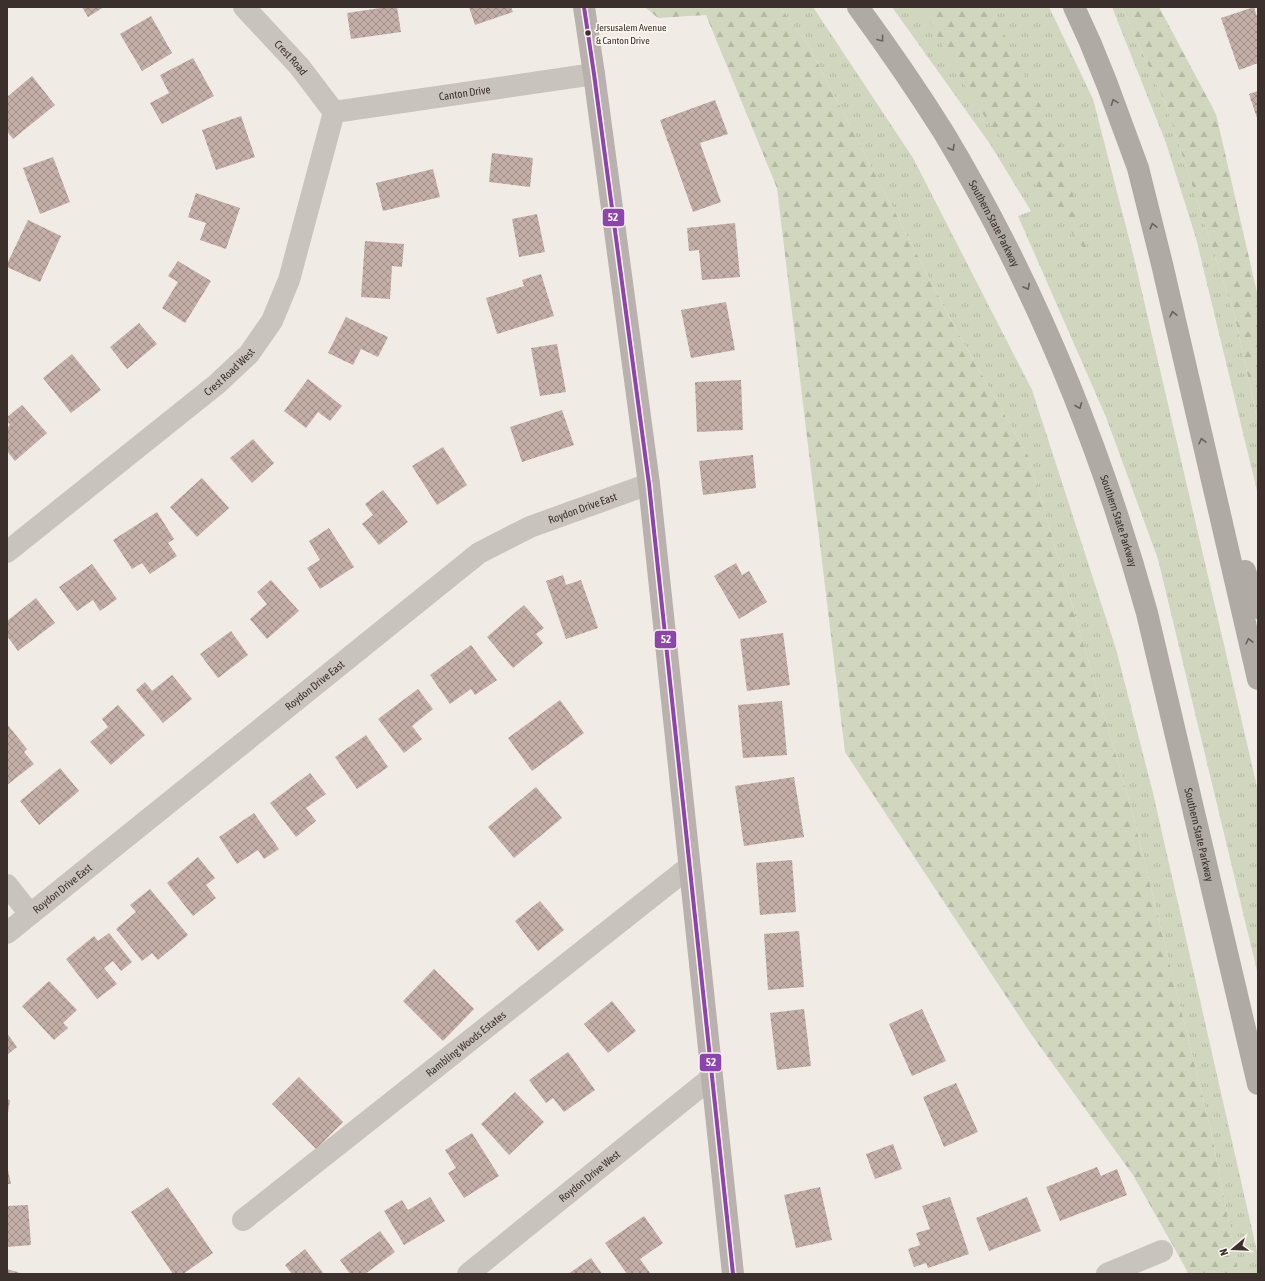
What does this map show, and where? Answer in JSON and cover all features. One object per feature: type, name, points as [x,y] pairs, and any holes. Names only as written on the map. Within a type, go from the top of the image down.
[{"type":"highway","name":"Southern State Parkway","points":[[858,7],[890,52],[939,127],[986,208],[1033,299],[1091,437],[1129,550],[1147,612],[1258,1084]]},
{"type":"highway","points":[[1074,7],[1107,84],[1138,168],[1162,264],[1258,679]]},
{"type":"highway","points":[[1211,479],[1258,608]]},
{"type":"main road","points":[[584,7],[648,484],[733,1274]]},
{"type":"street","name":"Crest Road","points":[[244,7],[299,66],[334,112]]},
{"type":"street","name":"Canton Drive","points":[[334,112],[594,74]]},
{"type":"street","name":"Crest Road West","points":[[7,552],[217,384],[249,354],[272,321],[289,280],[334,112]]},
{"type":"street","name":"Roydon Drive East","points":[[7,933],[479,553],[530,526],[648,484]]},
{"type":"street","name":"Rambling Woods Estates","points":[[243,1220],[689,867]]},
{"type":"street","points":[[7,885],[30,914]]},
{"type":"street","name":"Roydon Drive West","points":[[468,1274],[711,1078]]},
{"type":"street","points":[[1107,1274],[1162,1250]]},
{"type":"green space","points":[[645,7],[780,7],[809,47],[953,324],[1029,458],[1131,807],[1211,1131],[1239,1274],[1188,1274],[1133,1175],[1031,1034],[845,752],[777,188],[706,15],[658,18]]},
{"type":"green space","points":[[780,7],[813,7],[913,158],[1032,390],[1116,649],[1153,793],[1258,1256],[1258,1274],[1239,1274],[1211,1131],[1131,807],[1029,458],[953,324],[809,47]]},
{"type":"green space","points":[[892,7],[1049,7],[1093,99],[1134,258],[1258,791],[1258,975],[1158,559],[1106,417],[1018,216],[1031,211],[990,144]]},
{"type":"green space","points":[[921,7],[990,7],[1060,144],[1088,254],[976,105]]},
{"type":"green space","points":[[1112,7],[1122,7],[1166,105],[1235,317],[1258,423],[1258,495],[1196,238],[1166,143]]},
{"type":"green space","points":[[1122,7],[1159,7],[1216,114],[1258,297],[1258,423],[1235,317],[1166,105]]},
{"type":"building","points":[[82,7],[104,7],[88,17]]},
{"type":"building","points":[[397,7],[401,32],[351,39],[347,13]]},
{"type":"building","points":[[469,7],[511,7],[513,12],[475,25]]},
{"type":"building","points":[[1254,7],[1258,20],[1258,63],[1239,70],[1221,18]]},
{"type":"building","points":[[151,16],[172,53],[142,71],[120,34]]},
{"type":"building","points":[[193,58],[214,96],[162,124],[150,103],[169,93],[160,75]]},
{"type":"building","points":[[32,76],[55,105],[13,139],[7,131],[7,97]]},
{"type":"building","points":[[1258,91],[1258,121],[1249,94]]},
{"type":"building","points":[[715,100],[728,134],[700,143],[721,202],[693,212],[660,120]]},
{"type":"building","points":[[241,116],[255,157],[216,170],[202,130]]},
{"type":"building","points":[[492,153],[533,158],[530,187],[489,182]]},
{"type":"building","points":[[53,157],[70,202],[40,214],[23,168]]},
{"type":"building","points":[[433,169],[440,197],[383,211],[376,183]]},
{"type":"building","points":[[196,193],[240,208],[226,249],[200,240],[206,223],[188,217]]},
{"type":"building","points":[[537,214],[545,252],[519,257],[512,219]]},
{"type":"building","points":[[28,220],[61,236],[40,282],[7,267],[7,264]]},
{"type":"building","points":[[735,223],[740,277],[702,280],[699,250],[689,251],[687,228]]},
{"type":"building","points":[[365,241],[404,244],[402,267],[392,266],[390,299],[361,297]]},
{"type":"building","points":[[178,261],[211,281],[185,323],[162,308],[178,282],[168,276]]},
{"type":"building","points":[[541,274],[554,316],[497,334],[486,298],[524,286],[522,280]]},
{"type":"building","points":[[726,302],[735,350],[691,358],[681,310]]},
{"type":"building","points":[[346,317],[388,337],[378,357],[361,349],[353,365],[328,353]]},
{"type":"building","points":[[139,323],[157,344],[127,369],[110,347]]},
{"type":"building","points":[[557,344],[566,392],[540,396],[531,348]]},
{"type":"building","points":[[72,354],[101,390],[71,413],[43,378]]},
{"type":"building","points":[[308,379],[342,406],[330,421],[318,412],[306,428],[284,411]]},
{"type":"building","points":[[741,380],[743,430],[697,432],[695,382]]},
{"type":"building","points":[[22,405],[47,433],[15,461],[7,451],[7,428],[10,425],[7,421],[7,417]]},
{"type":"building","points":[[562,410],[574,445],[522,462],[510,427]]},
{"type":"building","points":[[253,439],[274,463],[252,483],[230,458]]},
{"type":"building","points":[[443,447],[467,485],[437,505],[412,466]]},
{"type":"building","points":[[753,455],[756,488],[703,495],[699,461]]},
{"type":"building","points":[[202,478],[229,508],[197,537],[170,507]]},
{"type":"building","points":[[383,490],[408,522],[379,545],[362,524],[373,515],[365,504]]},
{"type":"building","points":[[157,512],[174,539],[168,543],[177,556],[150,574],[142,563],[132,569],[113,540]]},
{"type":"building","points":[[329,528],[354,567],[320,589],[307,568],[320,560],[309,541]]},
{"type":"building","points":[[736,563],[742,575],[749,571],[767,602],[739,619],[714,576]]},
{"type":"building","points":[[92,564],[117,599],[100,611],[93,600],[77,611],[59,587]]},
{"type":"building","points":[[563,575],[566,585],[581,580],[598,628],[566,639],[546,581]]},
{"type":"building","points":[[271,580],[299,611],[267,639],[250,619],[267,604],[257,592]]},
{"type":"building","points":[[36,598],[55,623],[18,651],[7,636],[7,621]]},
{"type":"building","points":[[524,605],[544,628],[536,634],[543,643],[513,668],[487,637]]},
{"type":"building","points":[[231,631],[248,655],[218,678],[200,654]]},
{"type":"building","points":[[783,633],[790,685],[747,691],[740,639]]},
{"type":"building","points":[[471,645],[497,680],[475,695],[471,689],[450,704],[430,675]]},
{"type":"building","points":[[172,675],[192,699],[163,723],[136,690],[145,682],[152,691]]},
{"type":"building","points":[[418,689],[433,709],[412,726],[422,739],[404,753],[378,719]]},
{"type":"building","points":[[560,700],[584,733],[532,771],[508,738]]},
{"type":"building","points":[[782,701],[787,755],[743,758],[738,705]]},
{"type":"building","points":[[118,705],[145,735],[111,765],[90,742],[108,727],[102,719]]},
{"type":"building","points":[[7,724],[27,749],[24,752],[34,764],[7,785]]},
{"type":"building","points":[[366,735],[388,767],[357,789],[335,757]]},
{"type":"building","points":[[60,768],[79,791],[39,825],[20,801]]},
{"type":"building","points":[[310,773],[326,794],[306,808],[316,821],[296,837],[270,803]]},
{"type":"building","points":[[794,777],[804,837],[744,846],[735,786]]},
{"type":"building","points":[[536,787],[562,818],[514,858],[488,827]]},
{"type":"building","points":[[254,813],[279,849],[264,859],[258,850],[237,864],[219,837]]},
{"type":"building","points":[[198,857],[215,878],[206,885],[216,898],[193,916],[167,883]]},
{"type":"building","points":[[792,860],[796,912],[760,915],[756,863]]},
{"type":"building","points":[[150,889],[188,935],[158,960],[152,953],[142,961],[116,929],[136,912],[130,905]]},
{"type":"building","points":[[540,901],[564,930],[538,951],[515,921]]},
{"type":"building","points":[[799,931],[804,987],[768,990],[764,934]]},
{"type":"building","points":[[109,933],[132,962],[121,971],[113,961],[104,968],[117,984],[97,999],[66,959],[94,936],[98,941]]},
{"type":"building","points":[[434,969],[474,1009],[443,1041],[403,1001]]},
{"type":"building","points":[[49,981],[77,1010],[63,1023],[68,1028],[54,1040],[22,1006]]},
{"type":"building","points":[[612,1001],[636,1031],[608,1053],[584,1024]]},
{"type":"building","points":[[804,1009],[811,1066],[777,1070],[770,1013]]},
{"type":"building","points":[[922,1009],[946,1061],[912,1076],[889,1024]]},
{"type":"building","points":[[7,1033],[17,1047],[7,1055]]},
{"type":"building","points":[[568,1052],[595,1090],[564,1112],[553,1098],[546,1103],[529,1080]]},
{"type":"building","points":[[299,1077],[343,1122],[316,1149],[272,1104]]},
{"type":"building","points":[[956,1083],[978,1132],[944,1147],[923,1097]]},
{"type":"building","points":[[515,1092],[544,1122],[509,1155],[481,1124]]},
{"type":"building","points":[[7,1099],[10,1100],[8,1113],[7,1113]]},
{"type":"building","points":[[472,1133],[499,1176],[464,1198],[448,1173],[456,1168],[445,1150]]},
{"type":"building","points":[[893,1144],[902,1169],[875,1179],[866,1154]]},
{"type":"building","points":[[7,1165],[11,1184],[7,1184]]},
{"type":"building","points":[[1097,1167],[1101,1176],[1117,1169],[1127,1195],[1060,1221],[1046,1187]]},
{"type":"building","points":[[168,1187],[213,1253],[183,1274],[173,1274],[131,1212]]},
{"type":"building","points":[[820,1187],[832,1240],[796,1248],[784,1195]]},
{"type":"building","points":[[430,1197],[445,1221],[404,1245],[384,1211],[402,1200],[408,1210]]},
{"type":"building","points":[[950,1197],[969,1254],[928,1268],[926,1263],[914,1267],[908,1249],[920,1245],[916,1233],[930,1229],[922,1206]]},
{"type":"building","points":[[1027,1197],[1041,1231],[989,1251],[976,1218]]},
{"type":"building","points":[[28,1205],[31,1245],[7,1247],[7,1206]]},
{"type":"building","points":[[644,1216],[663,1243],[640,1259],[650,1273],[627,1274],[605,1243]]},
{"type":"building","points":[[380,1231],[395,1252],[365,1274],[350,1274],[340,1260]]},
{"type":"building","points":[[305,1249],[324,1274],[292,1274],[285,1265]]},
{"type":"building","points":[[591,1258],[602,1274],[568,1274]]},
{"type":"building","points":[[7,1269],[24,1274],[7,1274]]},
{"type":"transit line","name":"52","points":[[584,7],[649,484],[733,1274]]},
{"type":"place","name":"Jersusalem Avenue & Canton Drive","points":[[588,33]]}]
